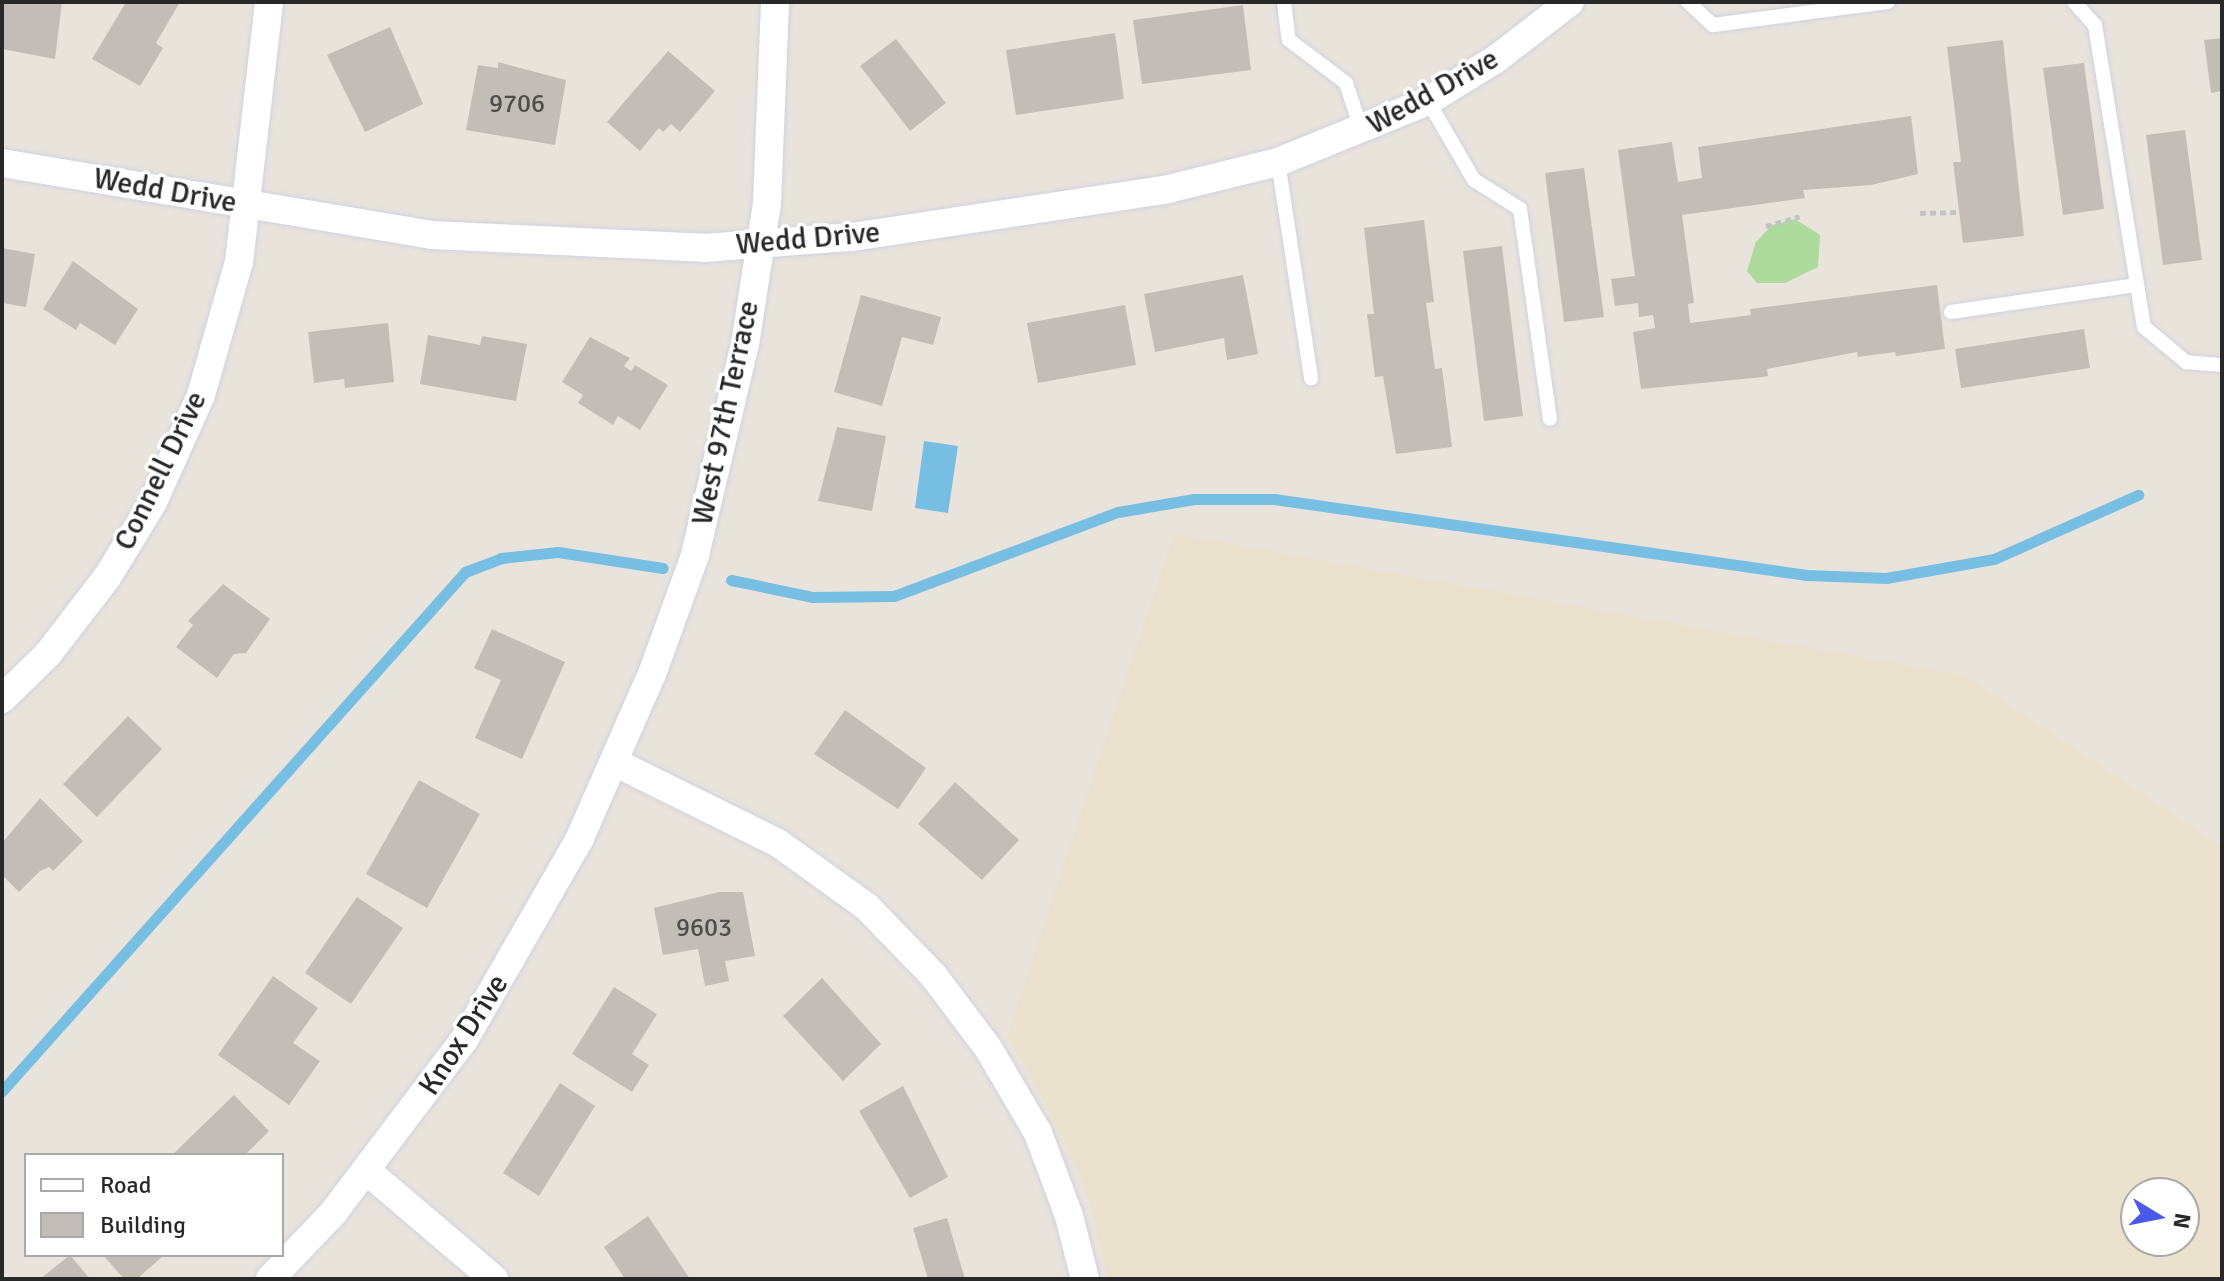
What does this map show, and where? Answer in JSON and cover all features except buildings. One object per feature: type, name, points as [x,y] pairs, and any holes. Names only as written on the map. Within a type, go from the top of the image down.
[{"type":"street","name":"Connell Drive","points":[[2,699],[48,654],[108,576],[153,502],[205,382],[231,295],[248,205],[269,2]]},
{"type":"street","name":"West 97th Terrace","points":[[614,762],[695,555],[726,436],[760,244],[775,93],[775,2]]},
{"type":"street","name":"Wedd Drive","points":[[2,163],[432,235],[512,242],[704,248],[760,244],[977,221],[1168,189],[1278,162],[1362,132],[1428,101],[1496,59],[1570,2]]},
{"type":"street","name":"Knox Drive","points":[[270,1279],[367,1171],[464,1040],[527,936],[614,762]]},
{"type":"street","points":[[614,762],[778,843],[867,907],[933,975],[988,1048],[1038,1133],[1069,1216],[1085,1279]]},
{"type":"street","points":[[367,1171],[494,1279]]},
{"type":"lane","points":[[1284,2],[1289,40],[1346,83],[1362,132]]},
{"type":"lane","points":[[1688,2],[1713,25],[1887,2]]},
{"type":"lane","points":[[2074,2],[2095,25],[2144,327],[2186,362],[2222,365]]},
{"type":"lane","points":[[1428,101],[1474,180],[1520,209],[1550,419]]},
{"type":"lane","points":[[1278,162],[1311,378]]},
{"type":"lane","points":[[1951,312],[2137,285]]},
{"type":"path","points":[[1920,213],[1960,212]]},
{"type":"path","points":[[1766,226],[1800,216]]},
{"type":"shaded area","points":[[1174,534],[1966,676],[2222,846],[2222,1279],[1108,1279],[1088,1195],[1050,1111],[1007,1037]]},
{"type":"green space","points":[[1795,219],[1820,235],[1818,267],[1785,283],[1757,283],[1747,271],[1756,242],[1772,225]]},
{"type":"water","points":[[924,441],[958,446],[948,513],[915,508]]},
{"type":"waterway","points":[[731,580],[813,597],[894,596],[1118,512],[1194,499],[1274,499],[1807,575],[1886,578],[1994,559],[2138,495]]},
{"type":"waterway","points":[[2,1091],[465,572],[501,558],[558,552],[663,568]]}]
